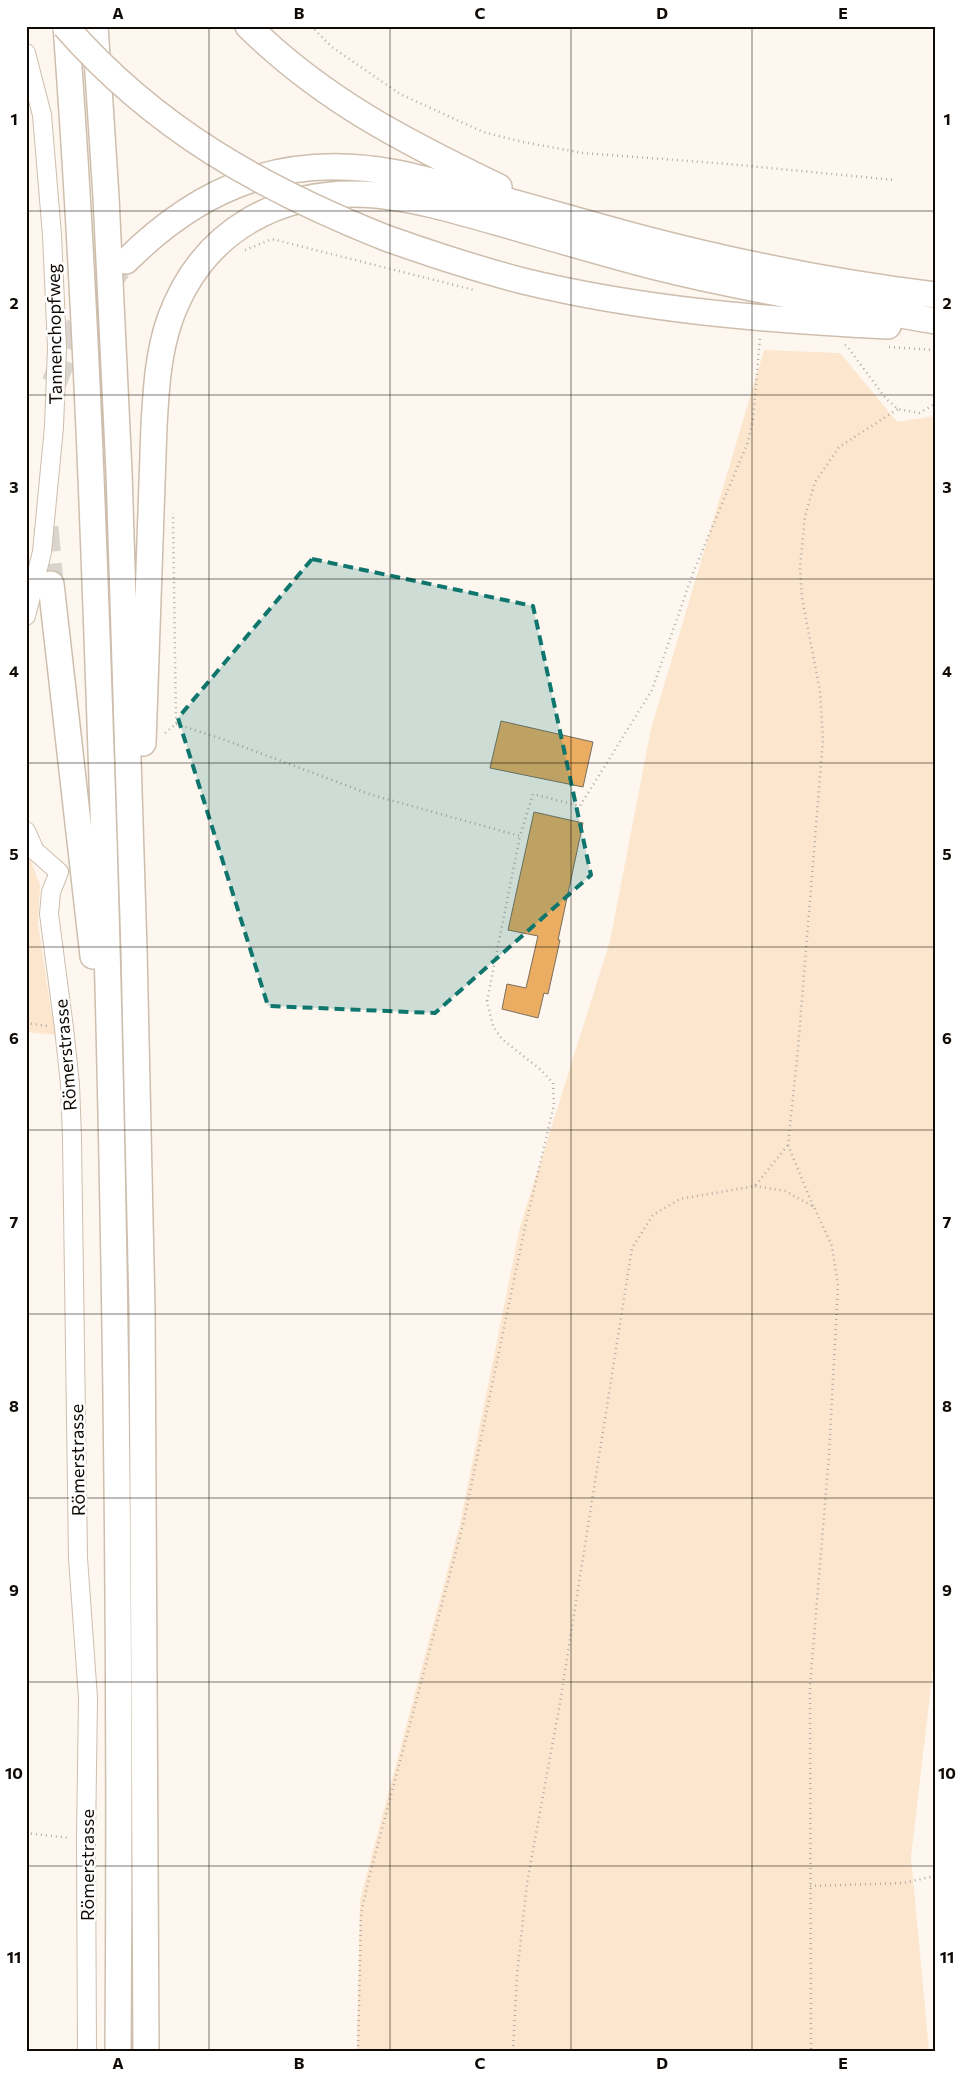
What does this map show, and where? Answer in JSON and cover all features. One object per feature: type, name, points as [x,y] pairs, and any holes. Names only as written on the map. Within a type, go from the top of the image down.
[{"type":"highway","points":[[66,26],[127,89],[147,106],[234,167],[299,202],[386,238],[490,272],[604,297],[715,313],[805,322],[935,328]]},
{"type":"highway","points":[[66,26],[80,246],[91,472],[110,1090],[117,1433],[118,2051]]},
{"type":"highway","points":[[95,26],[106,197],[119,472],[134,950],[142,1309],[146,2051]]},
{"type":"highway","points":[[248,26],[304,76],[367,119],[407,142],[547,210]]},
{"type":"highway","points":[[126,261],[150,237],[171,220],[204,199],[245,181],[302,169],[352,168],[396,173],[547,210],[613,230],[733,261],[823,279],[934,295]]},
{"type":"highway","points":[[134,950],[148,630],[154,426],[160,360],[170,320],[188,281],[206,256],[232,232],[262,213],[302,199],[337,194],[389,197],[452,210],[657,267],[728,284],[935,321]]},
{"type":"highway","points":[[50,584],[90,936],[110,1090]]},
{"type":"street","name":"Tannenchopfweg","points":[[26,53],[42,115],[52,235],[57,348],[54,427],[42,552],[26,616]]},
{"type":"street","name":"Römerstrasse","points":[[26,831],[35,852],[59,872],[51,892],[49,914],[64,1028],[72,1138],[78,1558],[88,1698],[86,1839],[87,2051]]},
{"type":"path","points":[[311,26],[332,47],[400,94],[483,132],[523,142],[583,153],[728,164],[895,180]]},
{"type":"path","points":[[240,253],[272,239],[480,292]]},
{"type":"path","points":[[358,2051],[361,1914],[368,1878],[463,1525],[525,1227],[554,1105],[553,1083],[541,1070],[502,1039],[493,1026],[487,1001],[520,836],[533,794],[580,806],[652,690],[693,572],[748,442],[753,418],[760,338],[751,336]]},
{"type":"path","points":[[838,345],[857,346]]},
{"type":"path","points":[[847,346],[886,399],[898,409],[919,413],[935,404]]},
{"type":"path","points":[[886,347],[935,350]]},
{"type":"path","points":[[811,2051],[810,1686],[829,1455],[838,1286],[832,1246],[788,1145],[798,1049],[823,739],[820,691],[802,598],[800,568],[805,516],[815,482],[840,447],[898,409]]},
{"type":"path","points":[[173,507],[176,724]]},
{"type":"path","points":[[176,724],[225,740],[372,795],[520,836]]},
{"type":"path","points":[[164,733],[176,724]]},
{"type":"path","points":[[26,1023],[64,1028]]},
{"type":"path","points":[[755,1186],[788,1145]]},
{"type":"path","points":[[513,2051],[517,1975],[527,1883],[560,1703],[632,1248],[653,1216],[680,1199],[755,1186],[784,1191],[814,1207]]},
{"type":"path","points":[[26,1833],[86,1839]]},
{"type":"path","points":[[810,1886],[903,1883],[935,1876]]},
{"type":"highlighted area","points":[[312,559],[533,606],[591,875],[435,1013],[268,1006],[178,718]]},
{"type":"shaded area","points":[[764,350],[840,353],[897,422],[935,416],[935,1652],[911,1857],[929,2051],[357,2051],[360,1900],[460,1524],[520,1227],[610,941],[651,729]]},
{"type":"shaded area","points":[[26,848],[40,885],[38,923],[51,1011],[58,1035],[26,1032]]},
{"type":"building","points":[[501,721],[593,742],[583,787],[490,768]]},
{"type":"building","points":[[534,812],[583,823],[548,994],[544,993],[538,1018],[502,1009],[507,984],[526,988],[538,936],[508,930]]},
{"type":"tunnel","points":[[54,383],[74,333],[96,298],[119,269]]},
{"type":"tunnel","points":[[46,527],[51,584]]}]
